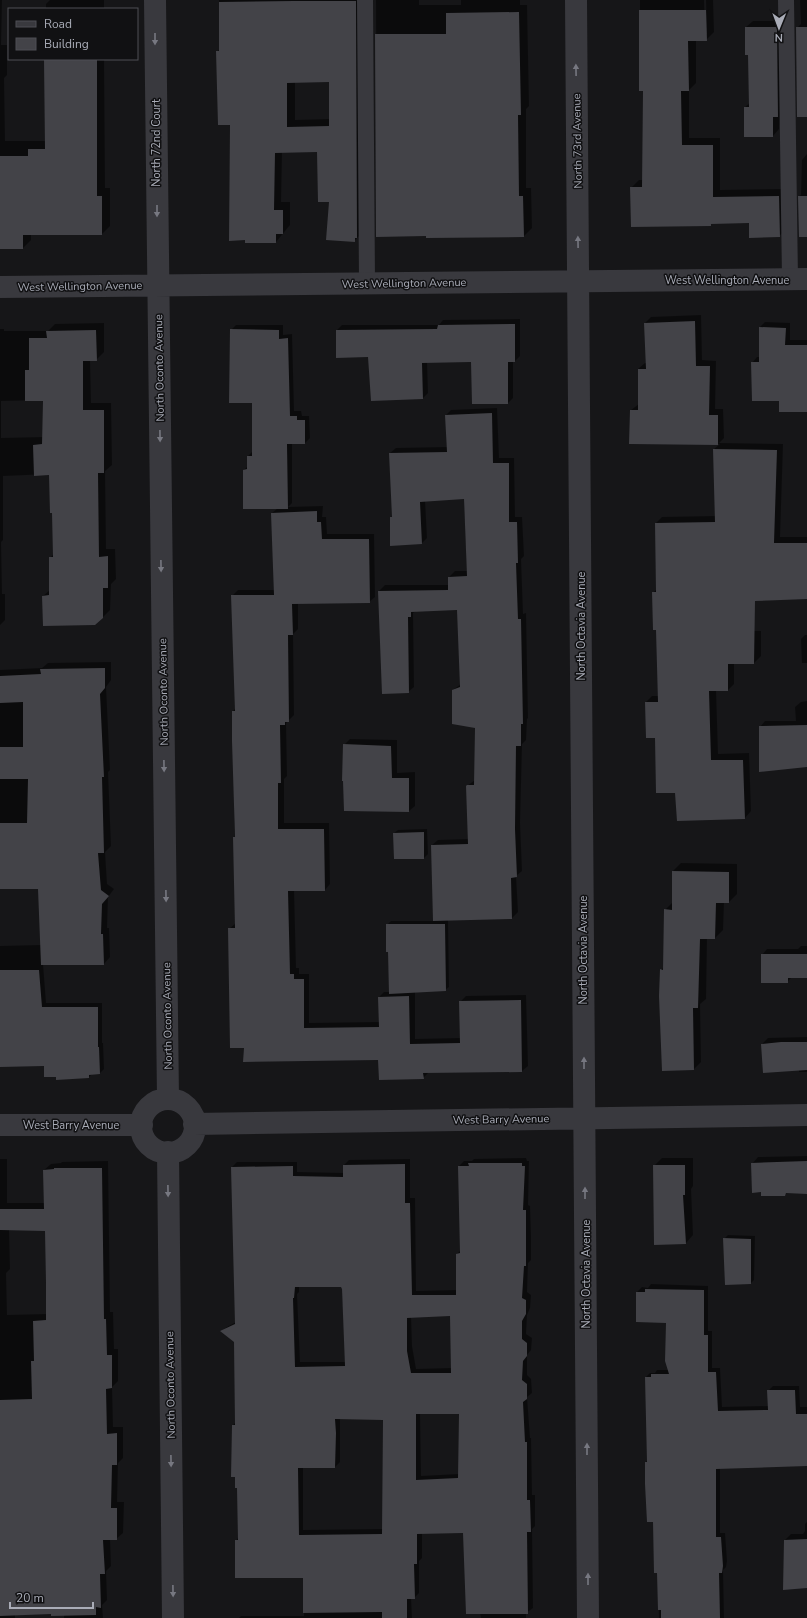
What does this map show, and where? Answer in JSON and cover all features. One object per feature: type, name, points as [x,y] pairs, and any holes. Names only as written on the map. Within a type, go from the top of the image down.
[{"type":"street","name":"North 72nd Court","points":[[155,0],[158,285]]},
{"type":"street","name":"North 73rd Avenue","points":[[576,0],[578,281]]},
{"type":"street","name":"West Wellington Avenue","points":[[0,287],[799,279]]},
{"type":"street","name":"North Octavia Avenue","points":[[578,281],[588,1618]]},
{"type":"street","name":"North Oconto Avenue","points":[[158,285],[168,1099]]},
{"type":"street","points":[[160,1100],[177,1100],[190,1111],[194,1119],[194,1124],[193,1136],[188,1143],[182,1148],[168,1152],[156,1150],[143,1137],[142,1119],[152,1104],[160,1100]]},
{"type":"street","name":"West Barry Avenue","points":[[194,1124],[807,1115]]},
{"type":"street","name":"West Barry Avenue","points":[[0,1125],[142,1125]]},
{"type":"street","name":"North Oconto Avenue","points":[[168,1152],[173,1618]]},
{"type":"lane","points":[[365,0],[367,283]]},
{"type":"lane","points":[[786,0],[799,279]]},
{"type":"building","points":[[356,1],[357,238],[355,238],[355,242],[326,240],[329,202],[318,202],[317,152],[275,153],[274,210],[283,210],[283,234],[276,234],[276,243],[245,243],[245,240],[229,241],[230,125],[218,125],[216,51],[219,51],[219,2]],"holes":[[[329,82],[329,126],[287,127],[287,83]]]},
{"type":"building","points":[[639,10],[706,10],[707,41],[688,41],[689,91],[681,91],[682,145],[713,145],[713,197],[779,196],[780,237],[749,238],[749,223],[711,224],[711,226],[631,227],[630,187],[642,187],[643,91],[639,91]]},
{"type":"building","points":[[519,12],[521,115],[518,115],[519,196],[523,196],[524,237],[376,237],[375,34],[446,34],[446,13]]},
{"type":"building","points":[[745,27],[777,27],[778,117],[773,117],[773,137],[744,137],[744,107],[749,107],[748,55],[745,55]]},
{"type":"building","points":[[796,27],[807,27],[807,117],[797,117]]},
{"type":"building","points":[[44,60],[97,60],[97,196],[102,196],[102,235],[23,235],[23,249],[0,249],[0,156],[28,156],[28,149],[45,149]]},
{"type":"building","points":[[798,196],[807,196],[807,237],[799,237]]},
{"type":"building","points":[[695,321],[696,366],[710,366],[709,415],[718,415],[718,445],[629,444],[630,410],[638,410],[638,369],[646,369],[644,323]]},
{"type":"building","points":[[515,324],[515,362],[508,362],[508,404],[472,404],[471,362],[422,363],[423,399],[371,401],[368,357],[336,358],[336,330],[437,329],[438,325]]},
{"type":"building","points":[[759,327],[786,328],[785,345],[807,345],[807,412],[779,412],[779,401],[752,401],[751,362],[759,362]]},
{"type":"building","points":[[230,329],[279,330],[279,339],[288,338],[290,416],[297,416],[297,420],[305,420],[305,444],[287,444],[288,509],[243,509],[243,470],[247,469],[247,456],[252,456],[252,403],[229,403]]},
{"type":"building","points":[[96,330],[97,361],[83,361],[83,410],[104,410],[104,473],[98,473],[99,557],[108,556],[108,588],[103,588],[103,618],[95,625],[43,626],[42,596],[49,595],[49,557],[53,557],[52,513],[50,513],[49,475],[34,476],[33,445],[42,444],[43,401],[25,401],[25,370],[29,370],[29,338],[47,338],[46,331]]},
{"type":"building","points":[[492,413],[493,463],[509,463],[509,522],[517,522],[518,563],[516,563],[518,619],[521,619],[523,724],[521,724],[521,746],[516,746],[515,829],[517,877],[511,878],[512,919],[433,921],[431,845],[468,844],[466,786],[474,785],[475,728],[452,724],[452,690],[460,687],[457,610],[411,612],[411,617],[408,617],[409,693],[382,694],[378,591],[448,590],[448,577],[467,576],[464,499],[420,502],[422,544],[390,546],[390,517],[392,517],[389,453],[447,452],[445,415]]},
{"type":"building","points":[[713,449],[777,450],[774,543],[807,543],[807,599],[755,601],[754,664],[728,664],[728,691],[709,691],[711,760],[743,760],[745,819],[677,821],[675,793],[656,793],[655,738],[646,738],[645,702],[658,702],[656,630],[653,630],[652,592],[656,592],[655,523],[715,522]]},
{"type":"building","points":[[317,511],[317,522],[321,522],[322,539],[369,539],[370,603],[292,604],[293,635],[288,635],[289,722],[285,722],[285,725],[280,725],[281,783],[278,783],[278,829],[324,829],[325,891],[288,891],[290,974],[294,974],[294,979],[304,979],[304,1028],[379,1027],[378,997],[409,996],[410,1044],[460,1043],[459,1001],[521,1000],[522,1072],[423,1073],[424,1079],[379,1080],[378,1060],[243,1062],[244,1048],[230,1048],[228,928],[235,928],[233,837],[235,837],[232,711],[235,711],[231,595],[274,595],[271,513]]},
{"type":"building","points":[[105,668],[105,688],[100,694],[104,777],[102,777],[104,853],[98,853],[101,890],[109,896],[102,904],[101,934],[103,934],[104,965],[41,965],[38,889],[0,889],[0,823],[27,823],[28,779],[0,779],[0,747],[23,747],[23,702],[0,703],[0,676],[41,674],[40,669]]},
{"type":"building","points":[[807,725],[807,767],[759,772],[759,726]]},
{"type":"building","points":[[343,744],[391,746],[392,778],[409,778],[409,812],[344,811],[342,781]]},
{"type":"building","points":[[424,832],[424,859],[394,859],[393,833]]},
{"type":"building","points":[[672,871],[729,872],[729,903],[716,903],[715,939],[700,939],[698,1008],[693,1008],[694,1070],[662,1071],[659,996],[660,969],[663,970],[664,909],[672,910]]},
{"type":"building","points":[[386,924],[445,924],[446,991],[389,994]]},
{"type":"building","points":[[761,954],[807,954],[807,978],[788,978],[788,983],[761,983]]},
{"type":"building","points":[[0,970],[39,970],[42,1007],[98,1007],[100,1074],[89,1075],[89,1078],[56,1080],[56,1077],[44,1077],[44,1066],[0,1067]]},
{"type":"building","points":[[807,1042],[807,1070],[763,1073],[761,1044]]},
{"type":"building","points":[[807,1161],[807,1194],[786,1193],[785,1196],[761,1196],[761,1192],[752,1193],[751,1163]]},
{"type":"building","points":[[468,1163],[522,1163],[522,1166],[525,1166],[523,1210],[526,1210],[526,1266],[524,1266],[522,1298],[526,1300],[526,1314],[522,1321],[522,1339],[527,1343],[527,1356],[523,1361],[522,1380],[527,1384],[527,1399],[523,1402],[525,1442],[527,1442],[527,1500],[530,1500],[531,1532],[527,1532],[528,1614],[466,1614],[463,1533],[417,1534],[417,1564],[414,1564],[415,1599],[407,1599],[407,1618],[382,1618],[382,1612],[303,1613],[303,1578],[235,1578],[235,1540],[238,1540],[237,1488],[235,1488],[235,1477],[231,1477],[232,1425],[235,1425],[234,1342],[220,1331],[235,1324],[231,1167],[293,1166],[293,1176],[343,1177],[343,1165],[405,1164],[405,1203],[410,1203],[412,1295],[456,1295],[456,1254],[460,1253],[458,1166],[469,1166]],"holes":[[[295,1287],[341,1287],[345,1366],[295,1367]],[[450,1316],[451,1373],[411,1373],[407,1351],[407,1318]],[[416,1414],[459,1414],[458,1478],[416,1480]],[[335,1419],[383,1420],[382,1534],[299,1535],[298,1468],[335,1468]]]},
{"type":"building","points":[[653,1165],[685,1165],[685,1195],[683,1195],[686,1244],[654,1245]]},
{"type":"building","points":[[54,1168],[102,1168],[104,1319],[106,1319],[107,1355],[112,1355],[112,1388],[106,1389],[107,1434],[117,1433],[117,1465],[112,1465],[111,1508],[117,1508],[117,1540],[103,1540],[105,1574],[100,1574],[101,1608],[96,1607],[96,1615],[51,1616],[51,1614],[0,1616],[0,1400],[32,1399],[31,1361],[34,1361],[33,1321],[46,1320],[46,1283],[45,1231],[0,1230],[0,1209],[44,1209],[43,1170]]},
{"type":"building","points":[[723,1238],[751,1239],[751,1284],[725,1285]]},
{"type":"building","points":[[645,1289],[704,1290],[704,1335],[708,1335],[708,1372],[716,1372],[718,1411],[768,1410],[767,1390],[795,1390],[796,1414],[807,1414],[807,1466],[716,1469],[716,1537],[721,1537],[723,1566],[722,1573],[719,1573],[720,1618],[661,1618],[661,1610],[658,1610],[657,1573],[654,1573],[653,1522],[647,1522],[645,1484],[645,1462],[647,1462],[645,1377],[651,1377],[651,1374],[669,1374],[665,1361],[666,1323],[636,1322],[636,1292],[645,1292]]},
{"type":"building","points":[[807,1539],[807,1588],[783,1590],[784,1540]]}]
